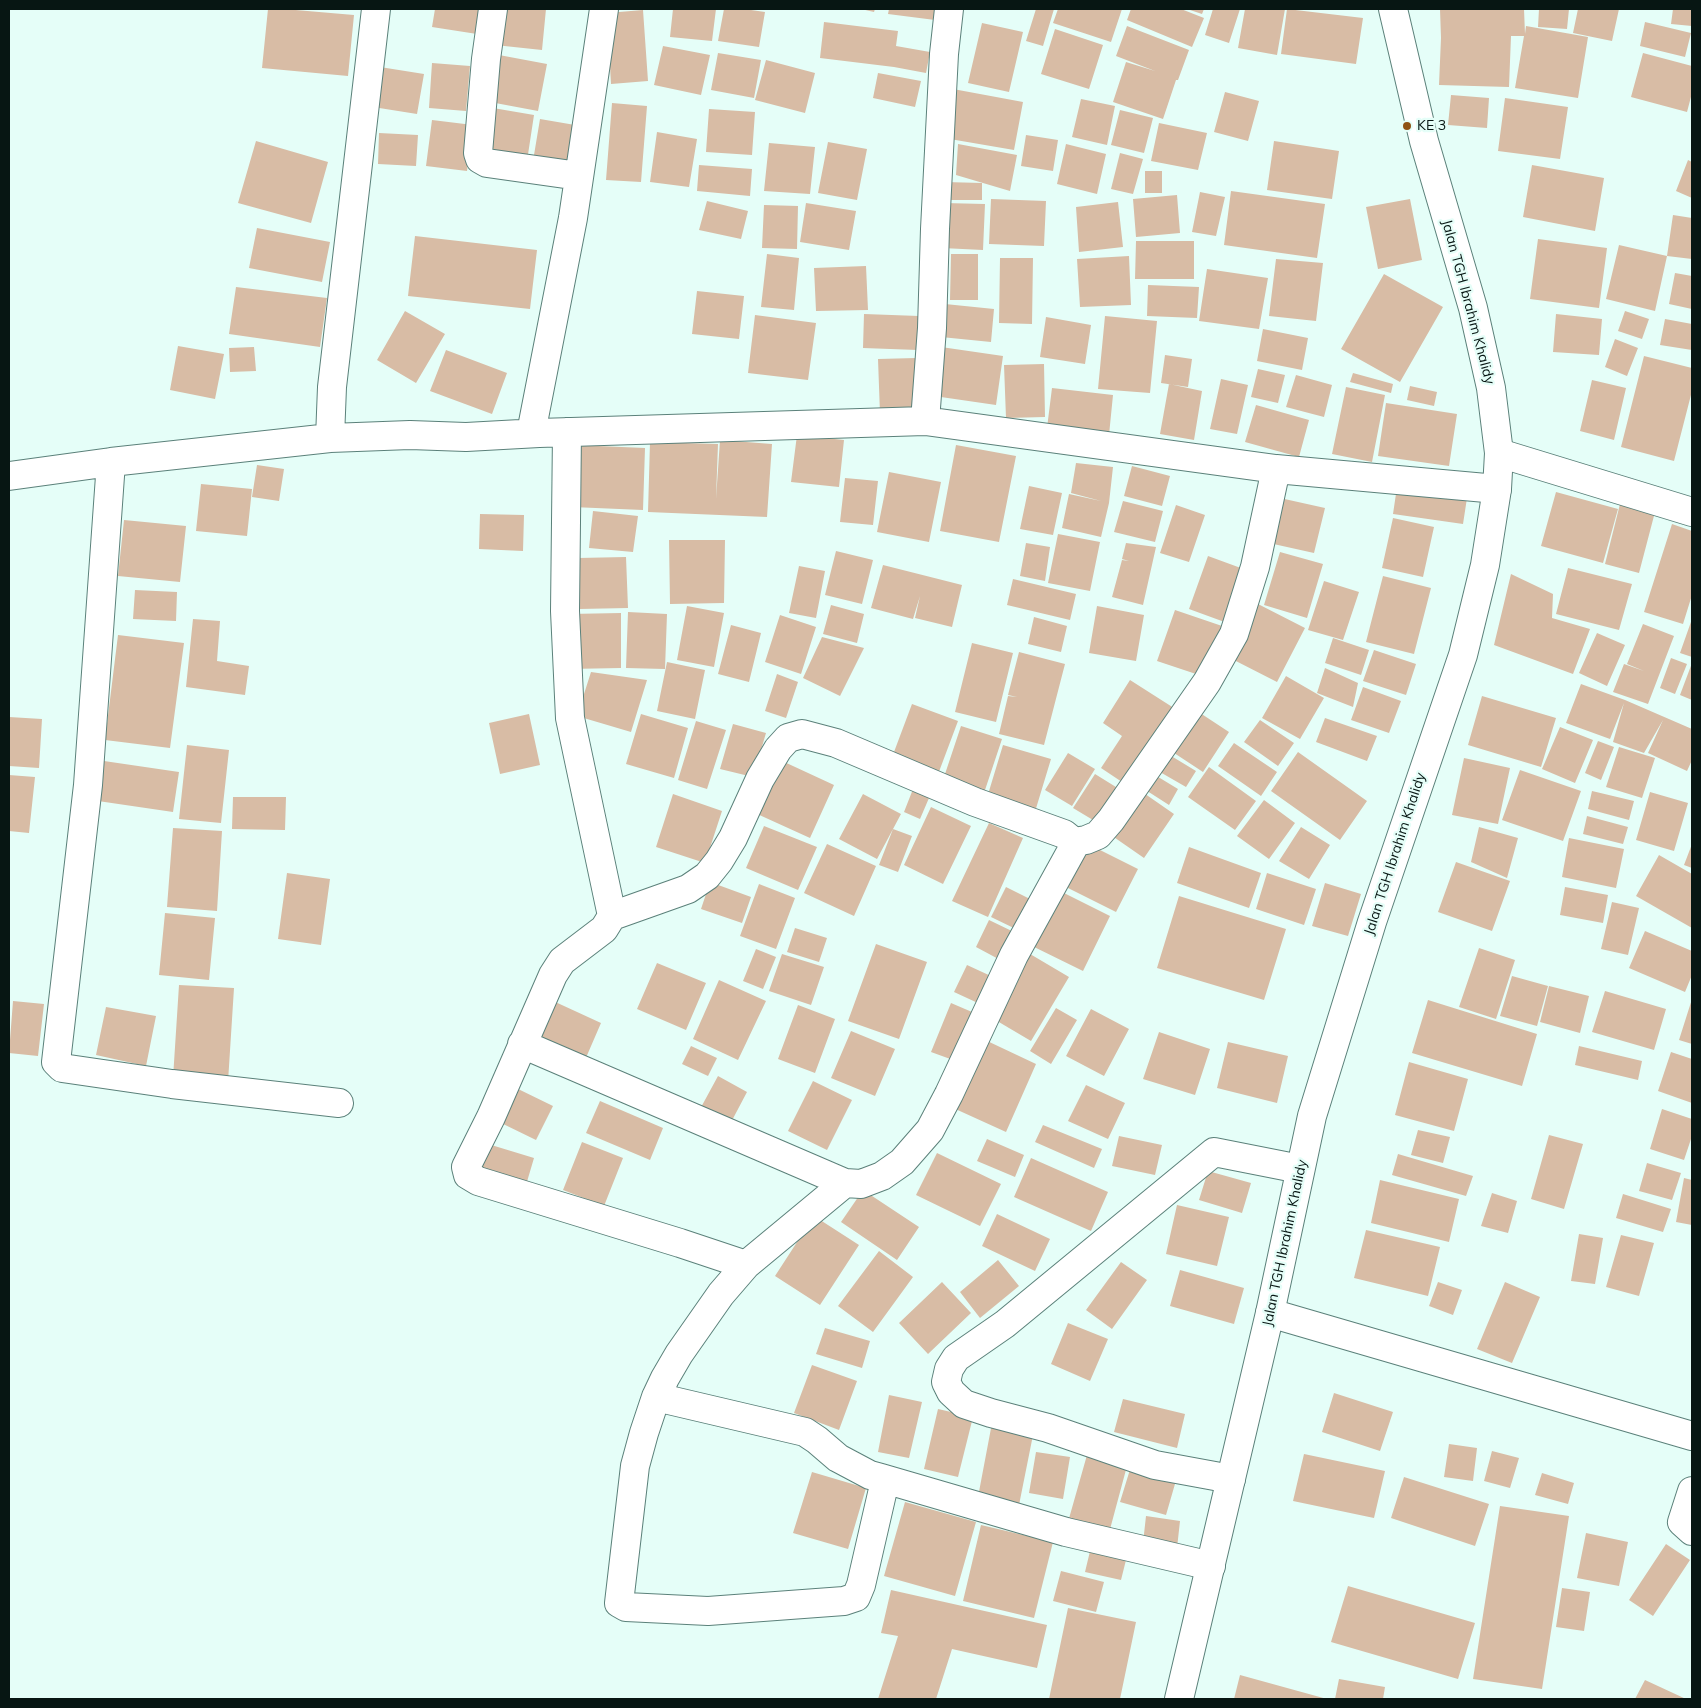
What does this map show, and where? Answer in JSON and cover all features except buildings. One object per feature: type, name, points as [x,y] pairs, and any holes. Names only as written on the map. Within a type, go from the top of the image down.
[{"type":"street","points":[[330,438],[332,386],[376,9]]},
{"type":"street","points":[[493,9],[486,59],[478,153],[480,159],[487,163],[579,176]]},
{"type":"street","points":[[604,9],[573,218],[549,432],[564,611],[570,718],[612,916]]},
{"type":"street","points":[[924,422],[932,328],[943,83],[950,9]]},
{"type":"street","name":"Jalan TGH Ibrahim Khalidy","points":[[1179,1699],[1270,1313],[1312,1116],[1427,758],[1463,655],[1486,565],[1497,490],[1499,453],[1491,388],[1475,317],[1424,141],[1393,9]]},
{"type":"street","points":[[9,476],[111,462],[330,438],[410,435],[466,437],[549,432],[924,422],[1276,469],[1497,490]]},
{"type":"street","points":[[1499,453],[1692,512]]},
{"type":"street","points":[[111,462],[88,785],[56,1062],[62,1068],[172,1084],[339,1103]]},
{"type":"street","points":[[746,1265],[689,1245],[478,1181],[468,1175],[466,1167],[491,1117],[553,975],[562,961],[604,929],[612,916],[688,889],[707,876],[733,838],[760,779],[778,749],[788,738],[802,734],[836,743],[975,802],[1064,834],[1074,842],[1098,835],[1111,820],[1207,682],[1234,634],[1256,567],[1276,469]]},
{"type":"street","points":[[522,1044],[845,1183],[861,1184],[882,1176],[902,1162],[930,1130],[949,1094],[1014,955],[1073,848],[1074,842]]},
{"type":"street","points":[[1231,1479],[1155,1466],[1048,1428],[964,1404],[951,1392],[946,1382],[949,1369],[956,1358],[1005,1324],[1214,1152],[1300,1169]]},
{"type":"street","points":[[845,1183],[746,1265],[721,1294],[665,1378],[656,1397],[635,1466],[619,1603],[626,1608],[708,1612],[844,1601],[856,1597],[861,1585],[884,1485]]},
{"type":"street","points":[[1270,1313],[1692,1436]]},
{"type":"street","points":[[656,1397],[805,1432],[838,1458],[870,1475],[1066,1532],[1211,1566]]},
{"type":"street","points":[[1692,1491],[1682,1522],[1692,1531]]},
{"type":"place","name":"KE 3","points":[[1407,126]]}]
